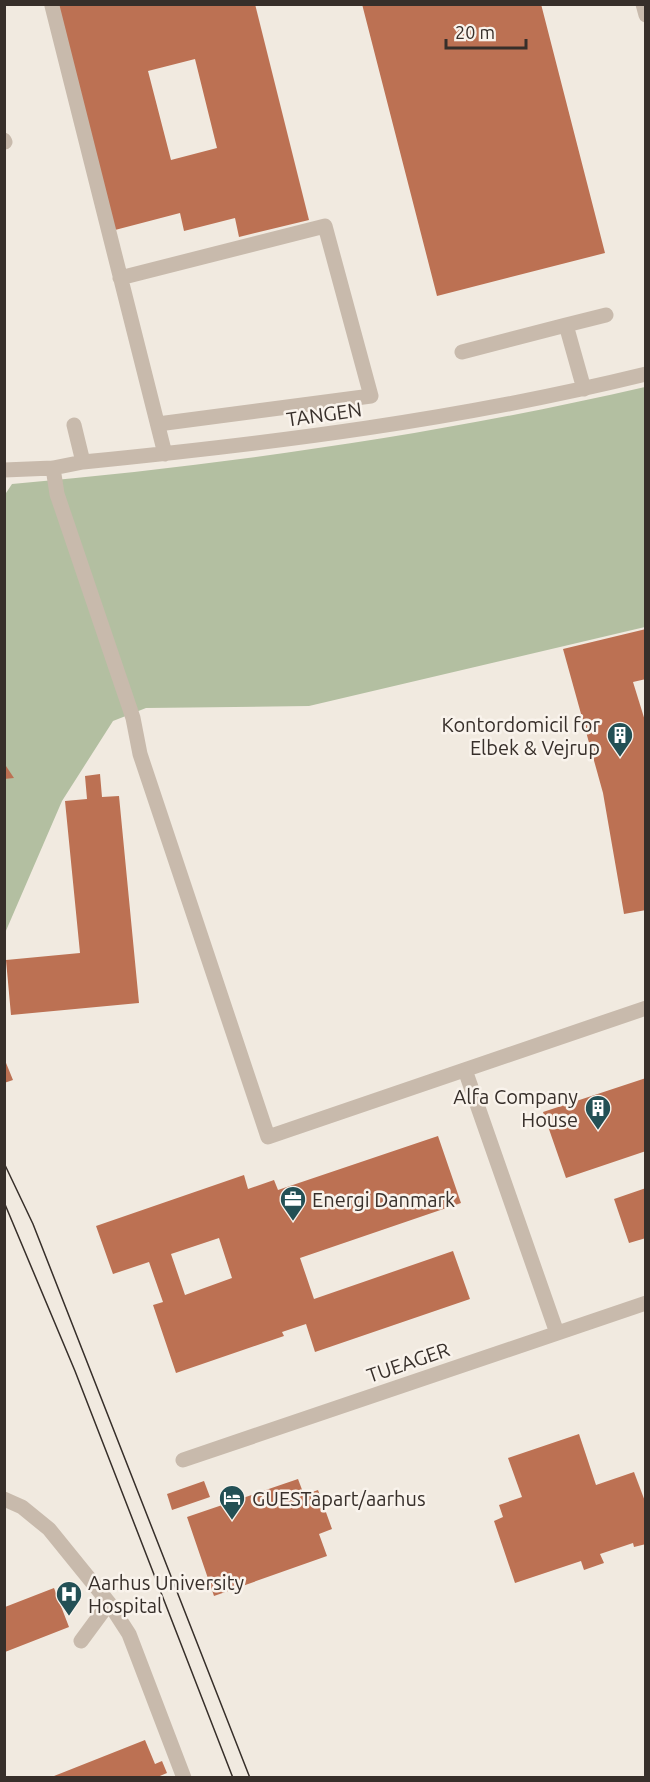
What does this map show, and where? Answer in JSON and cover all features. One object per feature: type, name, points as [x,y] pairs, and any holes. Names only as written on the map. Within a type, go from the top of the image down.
[{"type":"street","points":[[643,4],[645,15]]},
{"type":"street","points":[[52,6],[165,454]]},
{"type":"street","points":[[120,278],[325,226],[372,396],[158,424]]},
{"type":"street","points":[[462,352],[606,315]]},
{"type":"street","points":[[566,325],[584,389]]},
{"type":"street","name":"TANGEN","points":[[4,470],[53,468],[83,462],[280,442],[404,424],[584,389],[645,374]]},
{"type":"street","points":[[74,425],[83,462]]},
{"type":"street","points":[[53,468],[57,494],[133,718],[140,754],[268,1137],[645,1008]]},
{"type":"street","points":[[465,1070],[557,1334]]},
{"type":"street","name":"TUEAGER","points":[[183,1460],[645,1303]]},
{"type":"street","points":[[4,1499],[22,1507],[49,1529],[109,1603],[129,1634],[184,1778]]},
{"type":"street","points":[[81,1641],[109,1603]]},
{"type":"green space","points":[[645,387],[645,627],[309,706],[146,708],[113,721],[62,801],[5,933],[4,496],[12,484],[251,458],[409,434]]},
{"type":"building","points":[[58,4],[255,4],[309,220],[239,237],[235,218],[184,231],[180,213],[115,230]],"holes":[[[195,59],[217,148],[171,160],[148,71]]]},
{"type":"building","points":[[362,4],[541,4],[605,253],[437,296]]},
{"type":"building","name":"Kontordomicil for Elbek & Vejrup","points":[[646,629],[646,679],[633,682],[646,724],[646,910],[624,914],[603,793],[563,649]]},
{"type":"building","points":[[4,763],[14,778],[4,779]]},
{"type":"building","points":[[100,774],[102,797],[119,796],[139,1003],[11,1015],[6,960],[80,953],[65,801],[87,799],[85,776]]},
{"type":"building","points":[[4,1058],[13,1080],[4,1083]]},
{"type":"building","name":"Alfa Company House","points":[[646,1078],[646,1151],[566,1178],[543,1112]]},
{"type":"building","points":[[438,1136],[461,1203],[300,1258],[314,1299],[453,1251],[470,1299],[315,1352],[306,1324],[282,1332],[284,1336],[176,1373],[153,1305],[163,1302],[149,1262],[113,1274],[96,1226],[244,1175],[248,1189],[274,1180],[278,1190]],"holes":[[[219,1238],[232,1278],[185,1295],[171,1254]]]},
{"type":"building","points":[[646,1188],[646,1238],[629,1243],[614,1199]]},
{"type":"building","points":[[579,1434],[596,1485],[634,1472],[646,1504],[646,1544],[634,1547],[633,1543],[600,1554],[604,1563],[584,1570],[581,1561],[515,1583],[494,1521],[503,1517],[499,1505],[522,1497],[508,1458]]},
{"type":"building","points":[[298,1479],[304,1495],[318,1490],[332,1529],[319,1534],[327,1556],[214,1596],[187,1517]]},
{"type":"building","points":[[204,1481],[210,1497],[172,1510],[167,1494]]},
{"type":"building","points":[[54,1588],[69,1627],[5,1652],[5,1607]]},
{"type":"building","points":[[145,1740],[155,1764],[162,1761],[167,1773],[155,1778],[49,1778]]},
{"type":"tram line","points":[[4,1163],[33,1224],[250,1778]]},
{"type":"tram line","points":[[4,1202],[75,1371],[233,1778]]},
{"type":"place","name":"Kontordomicil for Elbek & Vejrup","points":[[620,758]]},
{"type":"place","name":"Alfa Company House","points":[[598,1131]]},
{"type":"place","name":"Energi Danmark","points":[[293,1222]]},
{"type":"place","name":"GUESTapart/aarhus","points":[[232,1521]]},
{"type":"place","name":"Aarhus University Hospital","points":[[69,1617]]}]
